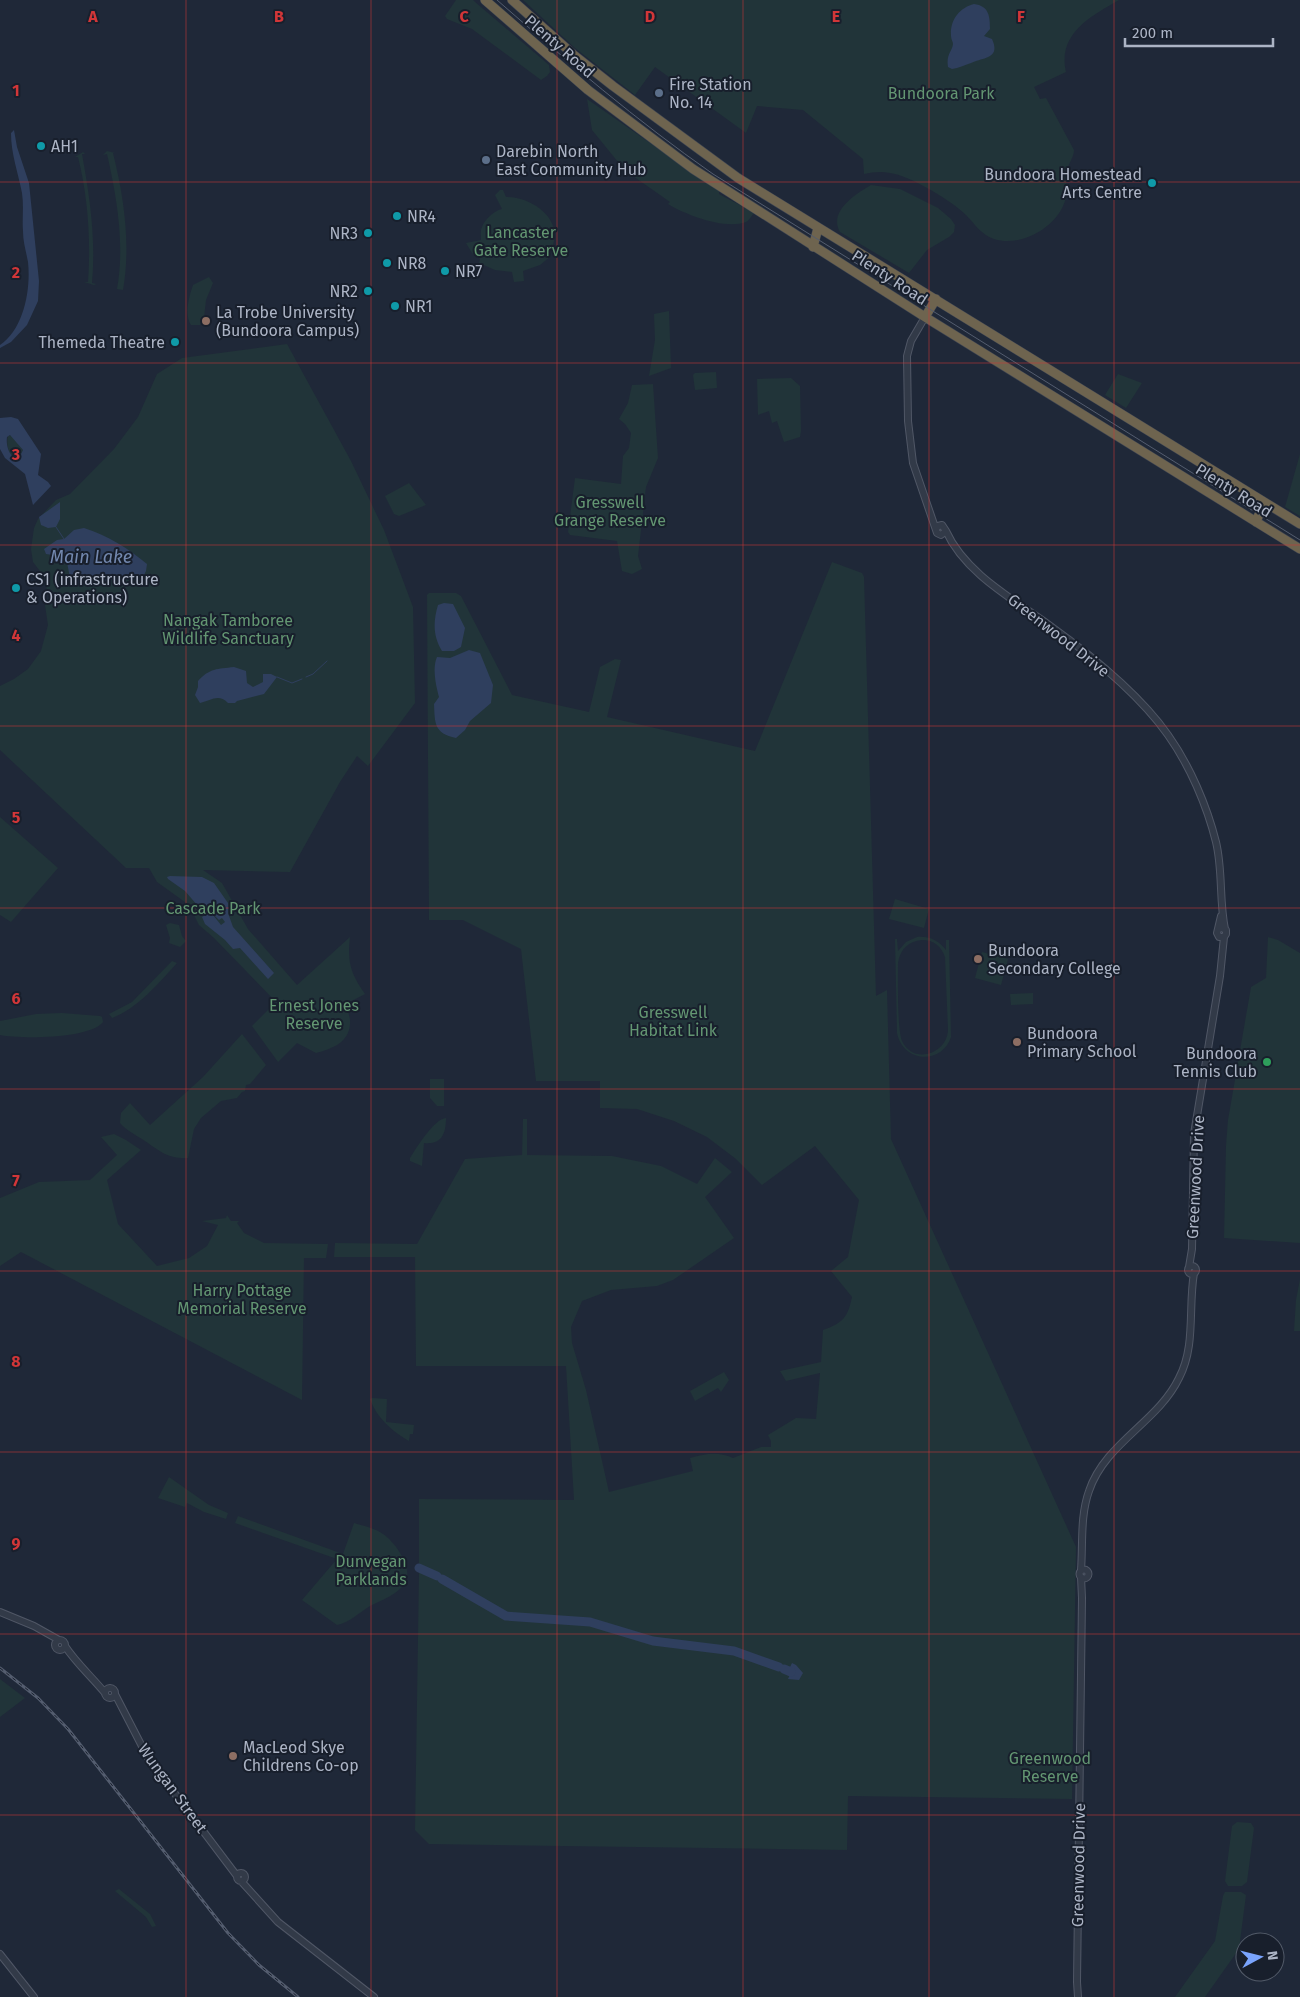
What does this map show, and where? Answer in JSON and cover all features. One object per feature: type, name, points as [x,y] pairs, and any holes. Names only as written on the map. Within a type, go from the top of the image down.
[{"type":"highway","name":"Plenty Road","points":[[485,0],[587,90],[663,148],[924,317],[1300,549]]},
{"type":"highway","name":"Plenty Road","points":[[512,0],[595,72],[738,178],[1300,524]]},
{"type":"highway","points":[[523,34],[533,28],[533,18]]},
{"type":"highway","points":[[812,246],[818,228]]},
{"type":"highway","points":[[924,317],[936,299]]},
{"type":"highway","points":[[1256,522],[1266,504]]},
{"type":"street","name":"Greenwood Drive","points":[[924,317],[911,341],[908,351],[908,421],[913,463],[922,490],[939,527],[937,533],[943,533],[961,555],[995,586],[1083,650],[1140,702],[1167,734],[1183,760],[1212,827],[1220,864],[1222,929],[1217,933],[1222,937],[1220,976],[1194,1134],[1190,1343],[1181,1375],[1165,1400],[1110,1455],[1095,1476],[1085,1505],[1076,1997]]},
{"type":"street","name":"Wungan Street","points":[[0,1612],[42,1631],[57,1642],[55,1648],[62,1648],[110,1694],[123,1709],[141,1747],[155,1768],[251,1892],[278,1922],[374,1997]]},
{"type":"street","points":[[0,1954],[34,1997]]},
{"type":"green space","points":[[456,0],[473,0],[549,65],[550,72],[547,76],[541,80],[472,29],[447,19],[445,16]]},
{"type":"green space","name":"Bundoora Park","points":[[523,0],[1119,0],[1088,20],[1071,37],[1065,59],[1066,72],[1034,87],[1040,99],[1046,98],[1074,150],[1067,171],[1066,198],[1061,210],[1046,227],[1026,238],[1004,241],[985,235],[959,209],[919,183],[887,172],[864,174],[863,159],[803,110],[757,106],[746,133],[655,67],[635,95],[575,48]]},
{"type":"green space","points":[[587,99],[719,191],[719,194],[754,213],[749,220],[737,224],[727,224],[695,217],[668,204],[670,202],[633,176],[631,178],[592,130]]},
{"type":"green space","points":[[107,151],[115,153],[113,153],[125,221],[126,256],[123,290],[117,289],[120,256],[119,222],[107,154],[103,155]]},
{"type":"green space","points":[[83,152],[85,154],[82,154],[92,218],[92,283],[96,284],[94,285],[84,282],[88,282],[88,219],[78,157],[75,157]]},
{"type":"green space","points":[[871,185],[900,189],[938,208],[955,225],[954,232],[927,250],[909,273],[840,232],[837,224],[841,210],[851,198]]},
{"type":"green space","name":"Lancaster Gate Reserve","points":[[500,190],[503,190],[506,197],[528,202],[546,214],[554,232],[554,242],[549,253],[551,256],[540,265],[523,271],[524,281],[514,282],[512,272],[495,270],[479,263],[480,259],[472,253],[466,243],[481,240],[481,230],[485,221],[493,213],[502,209],[495,195]]},
{"type":"green space","points":[[209,277],[213,283],[206,300],[204,318],[200,325],[191,325],[188,311],[193,285]]},
{"type":"green space","points":[[669,311],[671,368],[649,376],[655,340],[654,314]]},
{"type":"green space","name":"Nangak Tamboree Wildlife Sanctuary","points":[[287,344],[351,461],[384,530],[413,607],[415,703],[368,766],[357,756],[340,782],[290,872],[203,870],[222,883],[248,929],[297,985],[350,937],[349,954],[351,968],[365,994],[346,1004],[350,1022],[349,1031],[338,1044],[316,1053],[297,1043],[278,1062],[252,1026],[276,1002],[199,925],[189,905],[157,882],[149,868],[126,868],[0,750],[0,686],[28,669],[41,651],[48,625],[45,605],[49,597],[43,575],[33,562],[31,549],[34,528],[38,519],[56,500],[70,494],[114,449],[138,417],[157,374],[182,358]]},
{"type":"green space","points":[[716,372],[717,388],[695,390],[693,375],[695,373]]},
{"type":"green space","points":[[1118,374],[1142,383],[1126,408],[1105,395]]},
{"type":"green space","points":[[791,378],[800,386],[801,431],[800,437],[784,442],[777,421],[772,423],[769,411],[758,415],[757,379]]},
{"type":"green space","name":"Gresswell Grange Reserve","points":[[653,384],[658,458],[646,487],[638,556],[642,569],[632,574],[622,571],[617,541],[570,535],[568,532],[575,478],[621,484],[623,456],[629,448],[631,433],[619,419],[628,403],[632,385]]},
{"type":"green space","points":[[12,435],[23,450],[20,456],[14,458],[10,454],[7,445],[8,436]]},
{"type":"green space","points":[[1300,454],[1300,516],[1285,507]]},
{"type":"green space","points":[[409,483],[426,505],[399,516],[394,514],[385,496]]},
{"type":"green space","points":[[832,562],[862,573],[864,577],[876,996],[887,990],[891,1139],[1076,1547],[1072,1799],[848,1796],[847,1850],[429,1844],[415,1830],[419,1499],[574,1500],[566,1366],[416,1366],[415,1257],[334,1257],[335,1243],[417,1244],[465,1159],[522,1155],[523,1119],[527,1119],[527,1155],[612,1156],[661,1166],[697,1184],[715,1158],[732,1172],[705,1197],[734,1238],[673,1280],[657,1286],[611,1290],[582,1301],[571,1327],[572,1343],[586,1390],[609,1492],[693,1471],[690,1458],[706,1454],[717,1454],[733,1458],[761,1447],[771,1447],[768,1435],[796,1418],[816,1419],[820,1373],[786,1381],[780,1371],[821,1362],[823,1330],[840,1322],[849,1310],[852,1297],[831,1271],[848,1257],[859,1200],[815,1146],[762,1185],[736,1159],[707,1137],[674,1121],[637,1109],[600,1108],[600,1081],[536,1081],[521,949],[463,920],[429,920],[427,595],[429,593],[456,593],[461,596],[512,695],[589,712],[600,667],[615,659],[621,660],[607,717],[755,751]]},
{"type":"green space","points":[[0,817],[58,868],[11,922],[0,915]]},
{"type":"green space","points":[[895,899],[929,909],[924,928],[889,919]]},
{"type":"green space","points":[[170,923],[179,925],[182,936],[186,941],[180,947],[169,943],[170,938],[166,925]]},
{"type":"green space","points":[[917,937],[925,937],[933,939],[946,950],[946,940],[949,940],[951,1037],[940,1052],[932,1056],[914,1055],[901,1043],[897,1033],[895,939],[897,939],[898,951],[906,942]],"holes":[[[922,940],[936,944],[945,957],[948,1030],[942,1045],[929,1054],[914,1053],[907,1048],[902,1041],[899,1026],[899,958],[909,944]]]},
{"type":"green space","points":[[1268,937],[1278,940],[1300,953],[1300,1243],[1224,1238],[1228,1120],[1251,987],[1266,978]]},
{"type":"green space","points":[[982,952],[1008,959],[1001,985],[975,978]]},
{"type":"green space","points":[[172,961],[177,963],[147,995],[121,1014],[112,1018],[109,1014],[132,1002]]},
{"type":"green space","points":[[1033,993],[1033,1004],[1011,1005],[1010,994]]},
{"type":"green space","points":[[62,1013],[100,1016],[103,1022],[96,1028],[70,1035],[23,1037],[0,1035],[0,1021],[36,1014]]},
{"type":"green space","points":[[242,1034],[266,1065],[250,1084],[246,1085],[245,1091],[237,1098],[221,1101],[201,1118],[194,1129],[188,1158],[174,1157],[163,1153],[130,1132],[120,1123],[121,1113],[130,1103],[150,1125],[203,1077]]},
{"type":"green space","points":[[430,1079],[444,1079],[444,1106],[437,1106],[430,1098]]},
{"type":"green space","points":[[446,1118],[442,1137],[435,1142],[424,1143],[422,1166],[410,1161],[413,1153],[431,1128]]},
{"type":"green space","name":"Harry Pottage Memorial Reserve","points":[[114,1134],[141,1150],[107,1180],[118,1224],[157,1266],[189,1258],[207,1246],[218,1225],[202,1221],[226,1218],[227,1215],[231,1221],[239,1221],[237,1223],[244,1233],[264,1243],[328,1244],[326,1258],[304,1258],[302,1400],[21,1252],[0,1266],[0,1198],[39,1182],[90,1180],[117,1155],[101,1137]]},
{"type":"green space","points":[[1300,1279],[1300,1331],[1294,1331],[1296,1300]]},
{"type":"green space","points":[[724,1372],[729,1380],[721,1392],[718,1388],[695,1401],[690,1391]]},
{"type":"green space","points":[[370,1399],[387,1399],[386,1422],[414,1425],[413,1434],[410,1434],[409,1441],[391,1429],[381,1418],[373,1406]]},
{"type":"green space","points":[[169,1477],[209,1505],[228,1513],[226,1519],[204,1512],[187,1503],[185,1507],[158,1498]]},
{"type":"green space","name":"Dunvegan Parklands","points":[[238,1516],[343,1554],[354,1523],[373,1529],[388,1538],[398,1549],[407,1570],[405,1583],[394,1594],[370,1606],[346,1622],[337,1625],[302,1600],[337,1559],[235,1523]]},
{"type":"green space","points":[[0,1679],[25,1698],[0,1717]]},
{"type":"green space","points":[[1237,1822],[1251,1823],[1254,1828],[1247,1882],[1242,1886],[1228,1886],[1225,1881],[1232,1826]]},
{"type":"green space","points":[[119,1889],[150,1914],[156,1926],[152,1927],[146,1917],[115,1891]]},
{"type":"green space","points":[[1225,1892],[1241,1892],[1246,1895],[1241,1932],[1235,1932],[1235,1955],[1205,1997],[1175,1997],[1215,1941]]},
{"type":"water","points":[[974,4],[983,7],[988,12],[990,29],[984,36],[992,39],[994,50],[989,56],[952,69],[948,67],[948,56],[953,44],[951,36],[952,25],[956,16],[964,8]]},
{"type":"water","points":[[14,130],[17,147],[29,183],[39,281],[38,301],[27,325],[11,342],[0,348],[0,345],[15,329],[20,319],[27,296],[29,273],[23,235],[22,193],[11,141],[11,133]]},
{"type":"water","points":[[11,417],[18,419],[41,454],[38,475],[51,486],[33,505],[25,474],[5,458],[0,449],[0,418]],"holes":[[[10,435],[23,450],[20,456],[15,458],[8,449],[7,437]]]},
{"type":"water","points":[[60,502],[60,519],[56,527],[48,528],[41,525],[39,517]]},
{"type":"water","name":"Main Lake","points":[[84,528],[101,534],[117,543],[147,564],[143,577],[79,585],[71,583],[66,557],[46,554],[44,549],[57,540],[64,539],[74,530]]},
{"type":"water","points":[[444,603],[453,604],[465,628],[461,647],[454,651],[442,651],[435,634],[435,617],[438,605]]},
{"type":"water","points":[[469,650],[480,653],[493,685],[491,703],[470,721],[465,730],[456,738],[443,733],[437,727],[434,704],[439,697],[435,666],[437,657],[450,658]]},
{"type":"water","points":[[234,667],[246,671],[247,683],[253,687],[263,682],[263,674],[271,674],[277,677],[264,694],[235,703],[228,703],[221,698],[214,698],[200,703],[195,695],[198,681],[210,671]]},
{"type":"water","points":[[167,877],[202,877],[214,883],[228,903],[228,913],[233,927],[274,973],[268,979],[240,948],[233,949],[205,924],[202,917],[208,913],[213,915],[221,925],[225,922],[222,918],[219,920],[212,913],[198,906],[185,891],[168,879]]},
{"type":"water","points":[[792,1663],[803,1673],[799,1680],[788,1679]]},
{"type":"waterway","points":[[56,527],[64,539]]},
{"type":"waterway","points":[[306,677],[313,674],[327,661]]},
{"type":"waterway","points":[[277,677],[292,683],[302,679]]},
{"type":"waterway","points":[[419,1568],[437,1576]]},
{"type":"waterway","points":[[442,1579],[506,1616],[590,1622],[653,1641],[734,1651],[779,1667]]},
{"type":"waterway","points":[[784,1669],[791,1672]]},
{"type":"tram line","points":[[497,0],[630,112],[713,174],[1300,540]]},
{"type":"railway","points":[[0,1668],[38,1698],[68,1729],[228,1933],[259,1965],[298,1997]]},
{"type":"place","name":"Fire Station No. 14","points":[[659,93]]},
{"type":"place","name":"AH1","points":[[41,146]]},
{"type":"place","name":"Darebin North East Community Hub","points":[[486,160]]},
{"type":"place","name":"Bundoora Homestead Arts Centre","points":[[1152,183]]},
{"type":"place","name":"NR4","points":[[397,216]]},
{"type":"place","name":"NR3","points":[[368,233]]},
{"type":"place","name":"NR8","points":[[387,263]]},
{"type":"place","name":"NR7","points":[[445,271]]},
{"type":"place","name":"NR2","points":[[368,291]]},
{"type":"place","name":"NR1","points":[[395,306]]},
{"type":"place","name":"La Trobe University (Bundoora Campus)","points":[[206,321]]},
{"type":"place","name":"Themeda Theatre","points":[[175,342]]},
{"type":"place","name":"CS1 (infrastructure & Operations)","points":[[16,588]]},
{"type":"place","name":"Bundoora Secondary College","points":[[978,959]]},
{"type":"place","name":"Bundoora Primary School","points":[[1017,1042]]},
{"type":"place","name":"Bundoora Tennis Club","points":[[1267,1062]]},
{"type":"place","name":"MacLeod Skye Childrens Co-op","points":[[233,1756]]},
{"type":"park label","name":"Cascade Park","points":[[213,908]]},
{"type":"park label","name":"Ernest Jones Reserve","points":[[314,1014]]},
{"type":"park label","name":"Gresswell Habitat Link","points":[[673,1021]]},
{"type":"park label","name":"Greenwood Reserve","points":[[1050,1767]]}]
